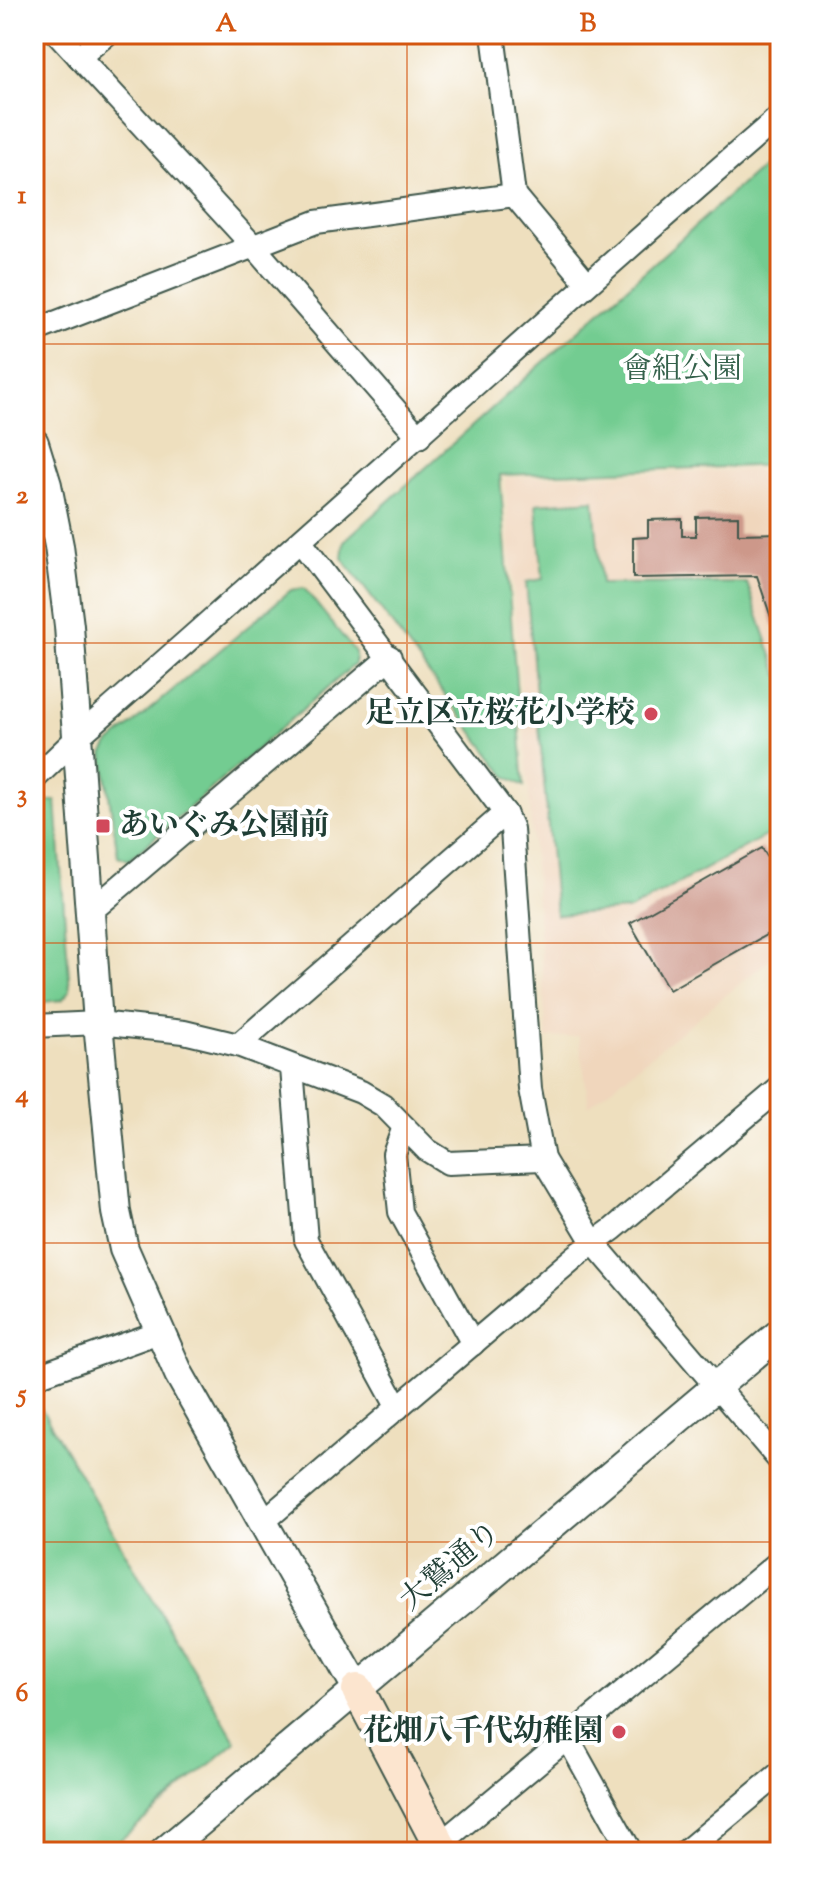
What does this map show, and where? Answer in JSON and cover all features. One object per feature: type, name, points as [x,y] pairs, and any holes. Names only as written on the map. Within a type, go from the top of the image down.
[{"type":"main road","points":[[358,1690],[441,1849]]},
{"type":"street","points":[[58,34],[254,247],[419,437]]},
{"type":"street","points":[[79,57],[107,34]]},
{"type":"street","points":[[493,34],[514,195],[587,283]]},
{"type":"street","points":[[34,779],[419,437],[587,283],[780,116]]},
{"type":"street","points":[[34,331],[316,222],[514,195]]},
{"type":"street","points":[[34,443],[47,485],[59,546],[79,736],[98,1023],[116,1212],[124,1249],[179,1374],[358,1690]]},
{"type":"street","points":[[301,542],[505,813],[512,829],[530,1089],[543,1159],[593,1242],[780,1461]]},
{"type":"street","points":[[90,912],[390,657]]},
{"type":"street","points":[[238,1045],[505,813]]},
{"type":"street","points":[[34,1026],[98,1023],[184,1032],[238,1045],[361,1092],[383,1105],[427,1150],[448,1163],[543,1159]]},
{"type":"street","points":[[292,1068],[306,1240],[398,1408]]},
{"type":"street","points":[[264,1521],[780,1088]]},
{"type":"street","points":[[404,1127],[394,1154],[400,1212],[473,1344]]},
{"type":"street","points":[[34,1377],[159,1332]]},
{"type":"street","name":"大鷲通り","points":[[164,1852],[780,1333]]},
{"type":"street","points":[[441,1849],[567,1737],[780,1561]]},
{"type":"street","points":[[567,1737],[631,1852]]},
{"type":"street","points":[[685,1852],[780,1773]]},
{"type":"shaded area","name":"足立区立桜花小学校","points":[[780,469],[780,951],[589,1106],[579,1036],[547,1038],[505,478]]},
{"type":"green space","name":"會組公園","points":[[780,150],[780,465],[500,475],[524,786],[506,776],[342,558],[344,541]]},
{"type":"green space","points":[[594,500],[601,584],[747,583],[780,679],[780,828],[630,910],[556,915],[526,582],[543,579],[536,504]]},
{"type":"green space","points":[[304,588],[355,652],[355,664],[129,860],[118,856],[103,754],[109,744],[291,590]]},
{"type":"green space","points":[[41,801],[56,801],[70,991],[62,1000],[34,1003],[34,807]]},
{"type":"green space","points":[[38,1403],[236,1742],[106,1852],[34,1852],[34,1404]]},
{"type":"building","points":[[738,516],[738,534],[780,533],[780,644],[757,576],[633,578],[633,538],[648,537],[648,520],[682,519],[682,536],[696,536],[696,517]]},
{"type":"building","points":[[762,848],[776,871],[780,869],[780,927],[669,990],[630,923]]},
{"type":"place","name":"足立区立桜花小学校","points":[[651,714]]},
{"type":"place","name":"あいぐみ公園前","points":[[103,826]]},
{"type":"place","name":"花畑八千代幼稚園","points":[[619,1732]]}]
